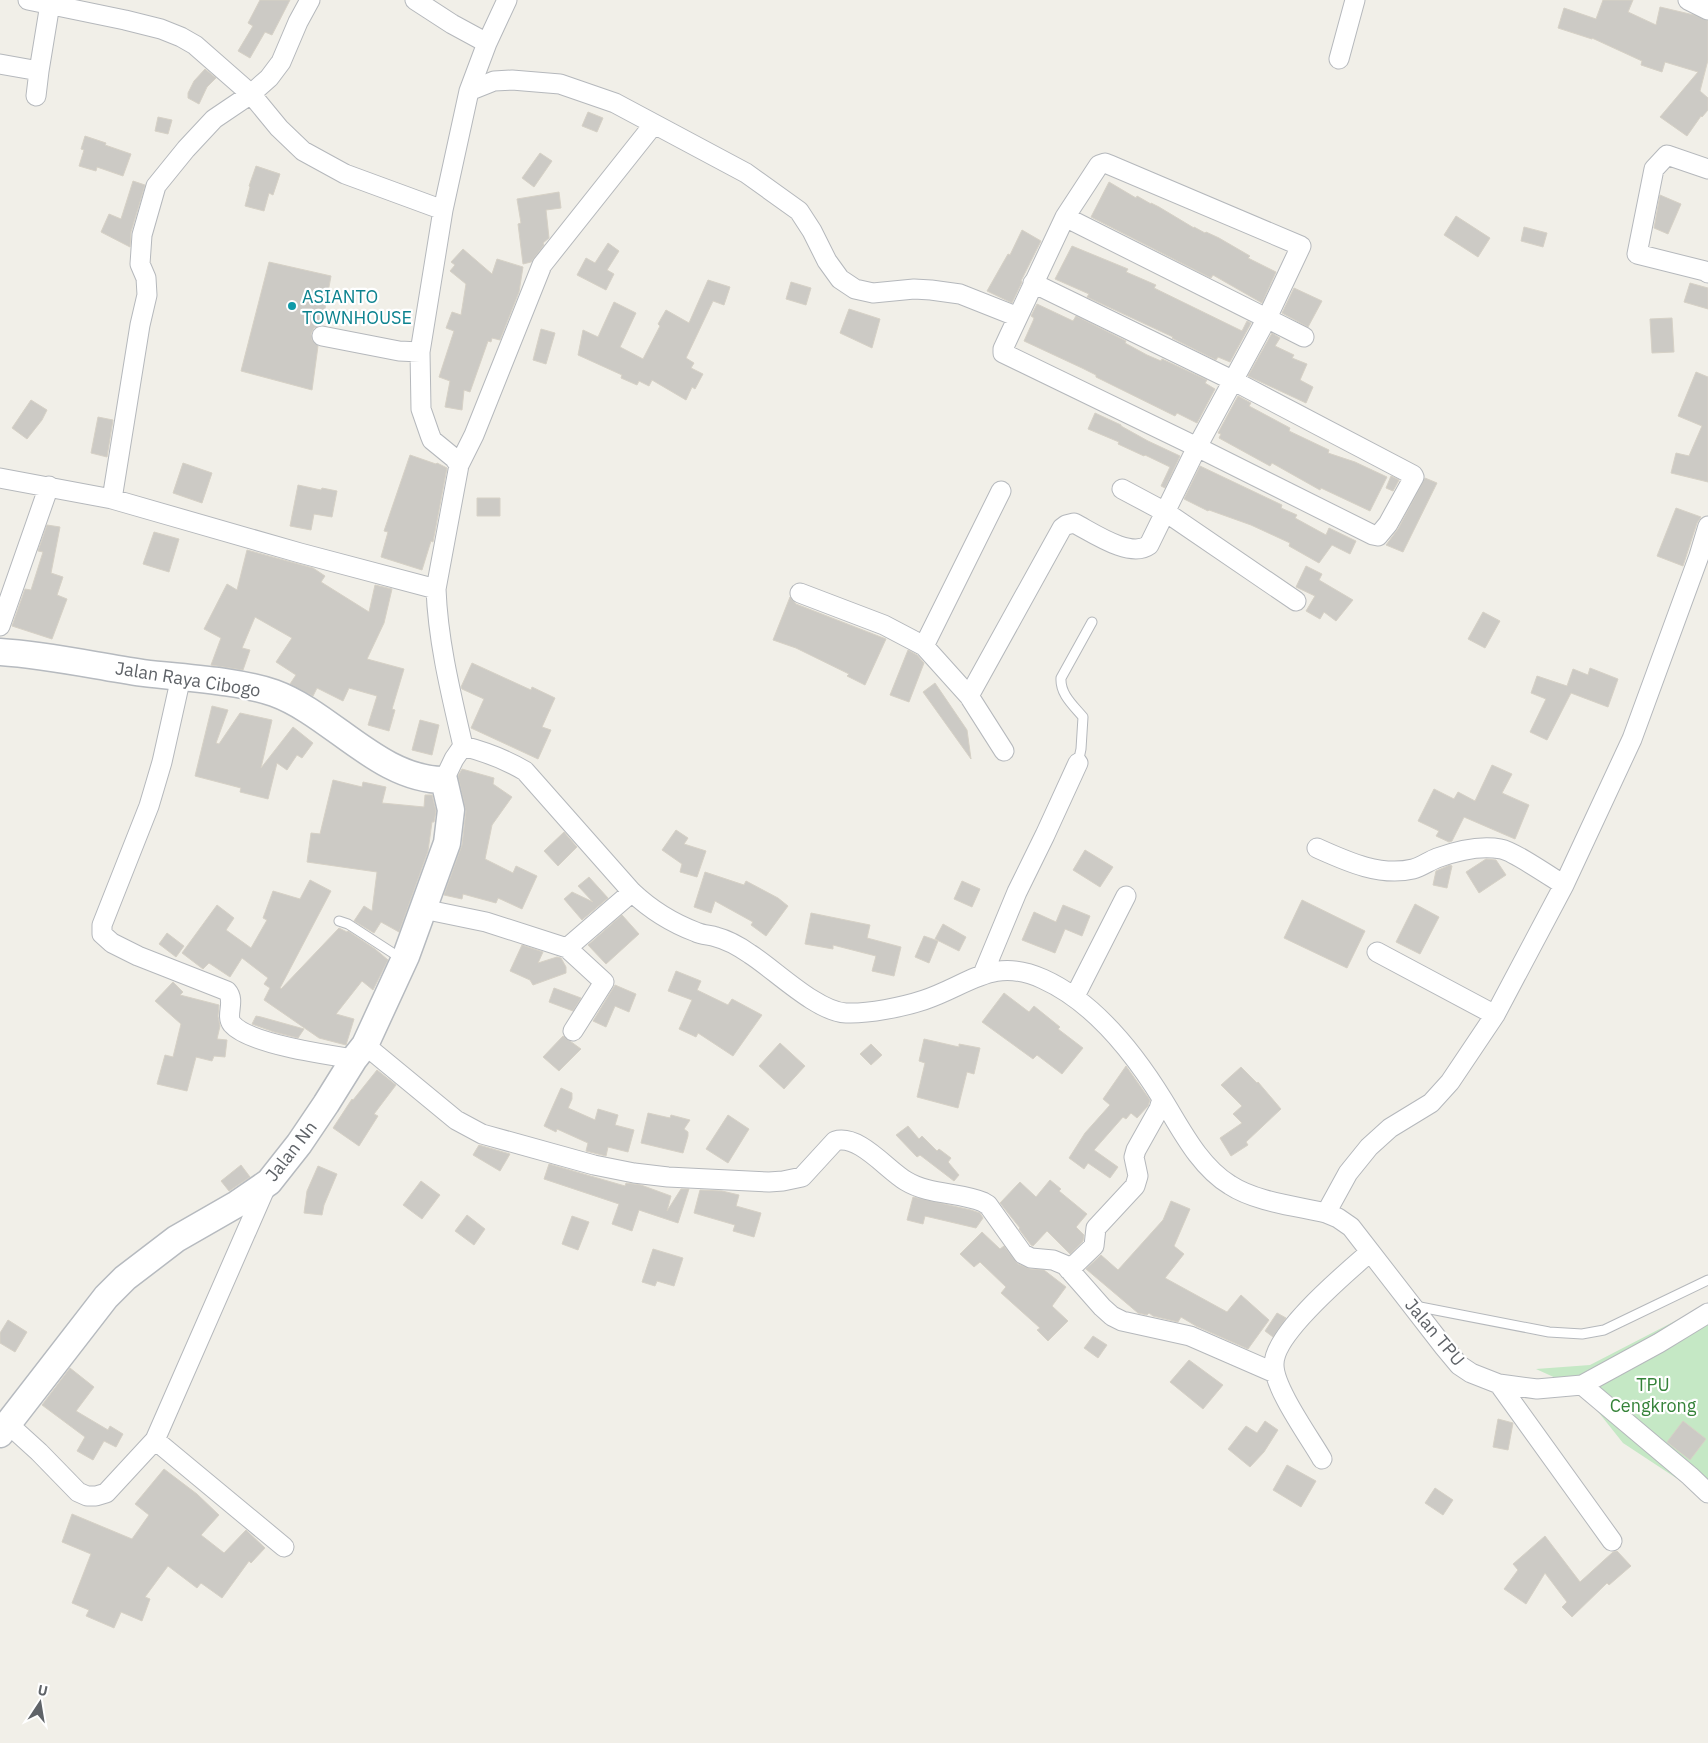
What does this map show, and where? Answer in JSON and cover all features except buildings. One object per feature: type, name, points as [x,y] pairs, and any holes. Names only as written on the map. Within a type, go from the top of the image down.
[{"type":"street","points":[[28,0],[161,29],[181,37],[195,45],[251,94],[279,128],[302,151],[345,174],[443,210]]},
{"type":"street","points":[[112,499],[140,325],[147,295],[146,278],[140,264],[142,235],[156,186],[186,149],[214,119],[251,94],[268,78],[281,62],[298,22],[310,0]]},
{"type":"street","points":[[415,0],[486,43]]},
{"type":"street","points":[[459,465],[454,458],[432,440],[421,410],[420,352],[443,210],[469,91],[486,43],[507,0]]},
{"type":"street","points":[[1339,59],[1355,0]]},
{"type":"street","points":[[1688,0],[1708,10]]},
{"type":"street","points":[[36,96],[50,4]]},
{"type":"street","points":[[0,64],[39,71]]},
{"type":"street","points":[[469,91],[494,81],[512,80],[560,84],[616,103],[746,173],[798,211],[812,231],[827,261],[840,279],[855,289],[873,293],[914,289],[960,294],[1018,317]]},
{"type":"street","points":[[444,780],[454,759],[463,746],[447,676],[437,610],[436,589],[459,465],[474,435],[542,265],[654,124]]},
{"type":"street","points":[[1708,169],[1667,155],[1654,169],[1638,254],[1705,271],[1708,274]]},
{"type":"street","points":[[969,696],[1062,528],[1066,524],[1074,522],[1129,549],[1141,549],[1149,545],[1197,447],[1234,381],[1267,318],[1301,246],[1105,163],[1099,165],[1065,217],[1033,283],[1003,349],[1003,353],[1197,447],[1376,536],[1388,524],[1413,479],[1413,475],[1234,381],[1033,283]]},
{"type":"street","points":[[1065,217],[1304,337]]},
{"type":"street","points":[[322,336],[399,351],[420,352]]},
{"type":"street","points":[[0,478],[112,499],[300,553],[436,589]]},
{"type":"street","points":[[0,626],[48,486]]},
{"type":"street","points":[[1122,489],[1166,513],[1296,602]]},
{"type":"street","points":[[924,646],[1001,491]]},
{"type":"street","points":[[1326,1213],[1348,1173],[1369,1146],[1390,1128],[1431,1103],[1450,1082],[1496,1015],[1564,885],[1632,739],[1699,556],[1708,526]]},
{"type":"street","points":[[800,593],[884,625],[924,646],[969,696],[1004,751]]},
{"type":"street","name":"Jalan Raya Cibogo","points":[[0,652],[32,654],[140,672],[256,688],[276,694],[318,717],[389,766],[434,780],[444,780]]},
{"type":"street","points":[[181,677],[162,762],[149,806],[102,925],[102,934],[112,943],[138,956],[227,991],[231,998],[231,1023],[245,1032],[272,1044],[360,1052],[456,1120],[482,1134],[594,1165],[626,1171],[668,1177],[783,1181],[802,1177],[835,1141],[841,1139],[853,1141],[907,1182],[929,1190],[984,1202],[1023,1254],[1031,1258],[1059,1262],[1069,1270],[1112,1316],[1138,1325],[1190,1336],[1275,1373]]},
{"type":"street","name":"Jalan TPU","points":[[463,746],[492,754],[525,771],[632,892],[650,908],[696,932],[733,943],[751,954],[800,992],[817,1002],[844,1013],[897,1008],[924,1000],[983,974],[1007,969],[1024,972],[1043,979],[1075,996],[1125,1045],[1206,1165],[1227,1184],[1243,1193],[1326,1213],[1338,1218],[1351,1227],[1459,1365],[1472,1373],[1498,1384],[1537,1389],[1582,1385],[1659,1343],[1708,1313]]},
{"type":"street","points":[[983,974],[1017,892],[1078,764]]},
{"type":"street","name":"Jalan Nn","points":[[3,1428],[106,1297],[125,1278],[176,1239],[237,1204],[269,1182],[305,1136],[360,1052],[404,960],[447,844],[451,810],[444,780]]},
{"type":"street","points":[[1317,848],[1350,862],[1388,870],[1414,869],[1436,858],[1480,848],[1504,849],[1564,885]]},
{"type":"street","points":[[567,948],[632,892]]},
{"type":"street","points":[[1075,996],[1126,896]]},
{"type":"street","points":[[423,909],[486,922],[567,948],[604,982],[573,1031]]},
{"type":"street","points":[[1377,952],[1496,1015]]},
{"type":"street","points":[[1069,1270],[1094,1246],[1096,1228],[1135,1186],[1138,1176],[1134,1157],[1136,1150],[1159,1109],[1162,1099]]},
{"type":"street","points":[[3,1428],[39,1452],[78,1492],[87,1496],[106,1493],[155,1440],[269,1182]]},
{"type":"street","points":[[1322,1459],[1288,1404],[1280,1388],[1273,1363],[1296,1322],[1320,1297],[1370,1252]]},
{"type":"street","points":[[1498,1384],[1612,1541]]},
{"type":"street","points":[[1582,1385],[1708,1493]]},
{"type":"street","points":[[155,1440],[284,1547]]},
{"type":"lane","points":[[1078,764],[1083,717],[1068,700],[1060,685],[1061,678],[1092,622]]},
{"type":"lane","points":[[339,921],[348,924],[404,960]]},
{"type":"lane","points":[[1412,1306],[1549,1332],[1582,1334],[1604,1330],[1708,1280]]},
{"type":"green space","name":"TPU Cengkrong","points":[[1708,1304],[1708,1499],[1623,1443],[1580,1389],[1536,1369],[1590,1365]]},
{"type":"place","name":"ASIANTO TOWNHOUSE","points":[[292,306]]}]
